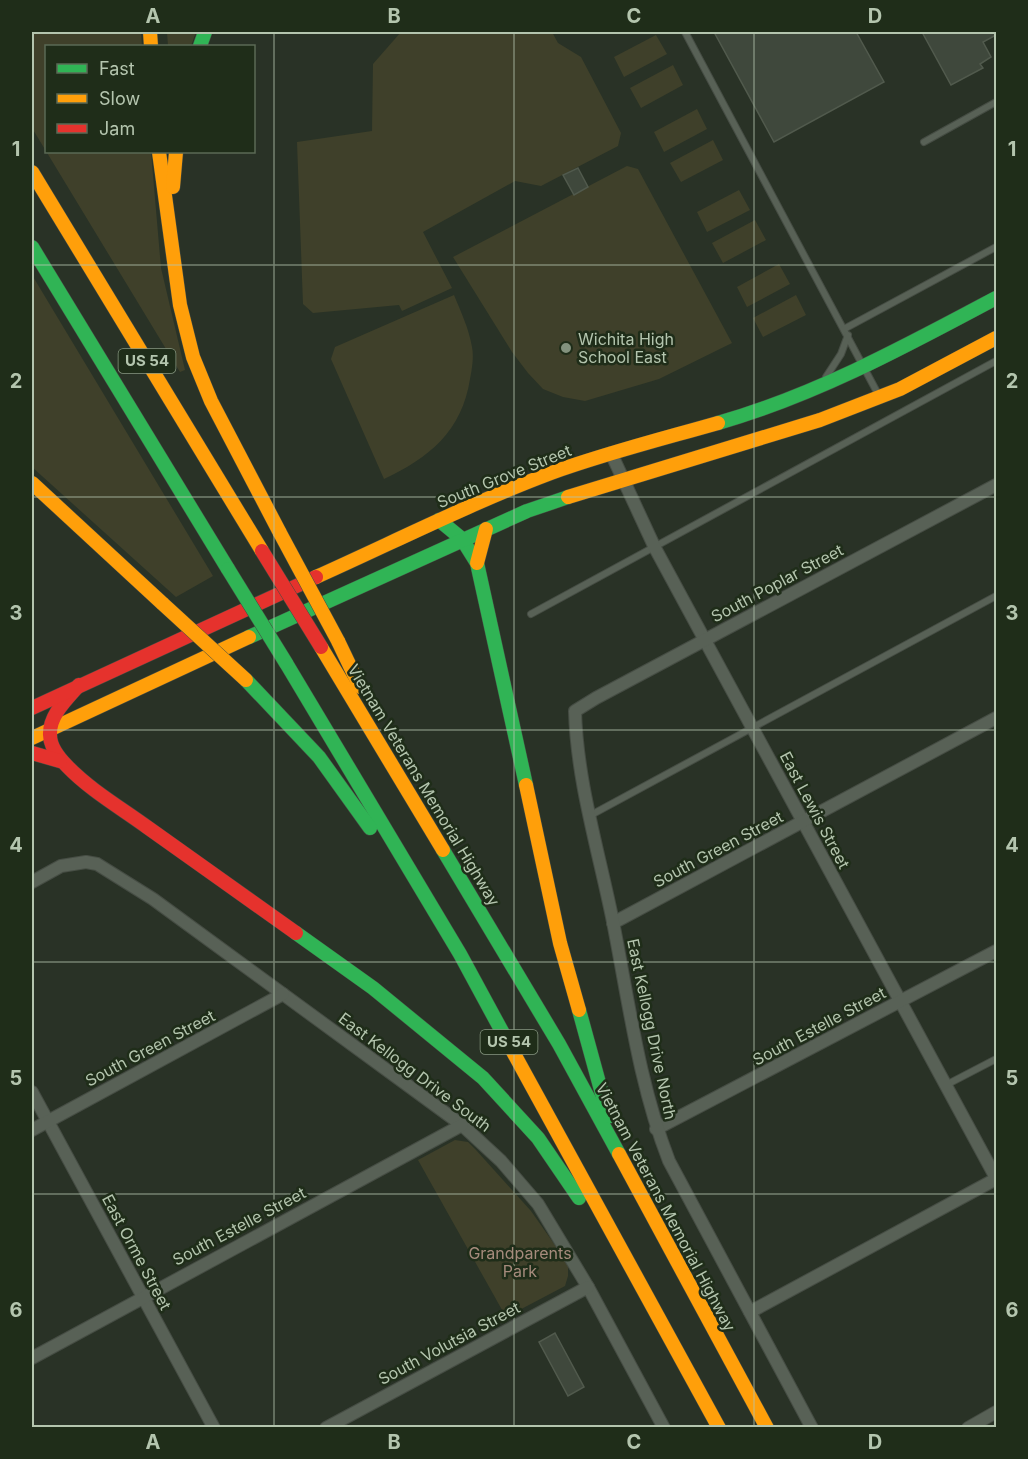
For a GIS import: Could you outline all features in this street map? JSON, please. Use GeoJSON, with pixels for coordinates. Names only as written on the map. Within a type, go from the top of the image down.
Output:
{"type":"FeatureCollection","features":[{"type":"Feature","properties":{"kind":"main road"},"geometry":{"type":"LineString","coordinates":[[159,153],[180,305],[193,357],[211,400],[338,641],[405,784]]}},
{"type":"Feature","properties":{"kind":"main road"},"geometry":{"type":"LineString","coordinates":[[170,233],[176,153]]}},
{"type":"Feature","properties":{"kind":"main road","name":"Vietnam Veterans Memorial Highway"},"geometry":{"type":"LineString","coordinates":[[32,172],[405,784],[559,1044],[767,1428]]}},
{"type":"Feature","properties":{"kind":"main road","name":"US 54"},"geometry":{"type":"LineString","coordinates":[[32,247],[286,663],[460,954],[719,1428]]}},
{"type":"Feature","properties":{"kind":"main road","name":"South Grove Street"},"geometry":{"type":"LineString","coordinates":[[32,708],[439,520],[542,476],[611,453],[762,409],[864,366],[996,298]]}},
{"type":"Feature","properties":{"kind":"main road"},"geometry":{"type":"LineString","coordinates":[[32,738],[108,701],[527,511],[622,479],[786,432],[900,389],[996,338]]}},
{"type":"Feature","properties":{"kind":"main road"},"geometry":{"type":"LineString","coordinates":[[32,483],[246,680],[319,757],[460,954]]}},
{"type":"Feature","properties":{"kind":"main road"},"geometry":{"type":"LineString","coordinates":[[32,500],[104,550]]}},
{"type":"Feature","properties":{"kind":"main road"},"geometry":{"type":"LineString","coordinates":[[439,520],[462,539],[477,563],[560,944],[604,1101],[648,1209]]}},
{"type":"Feature","properties":{"kind":"main road"},"geometry":{"type":"LineString","coordinates":[[477,563],[486,529]]}},
{"type":"Feature","properties":{"kind":"main road"},"geometry":{"type":"LineString","coordinates":[[79,685],[60,707],[49,730],[51,745],[60,761],[103,795],[373,988],[483,1078],[538,1138],[637,1276]]}},
{"type":"Feature","properties":{"kind":"main road"},"geometry":{"type":"LineString","coordinates":[[32,753],[60,761]]}},
{"type":"Feature","properties":{"kind":"street","name":"East Lewis Street"},"geometry":{"type":"LineString","coordinates":[[611,453],[655,548],[704,641],[996,1179]]}},
{"type":"Feature","properties":{"kind":"street","name":"South Poplar Street"},"geometry":{"type":"LineString","coordinates":[[575,711],[996,485]]}},
{"type":"Feature","properties":{"kind":"street","name":"East Kellogg Drive North"},"geometry":{"type":"LineString","coordinates":[[575,711],[577,748],[613,923],[628,1012],[656,1129],[669,1161],[812,1428]]}},
{"type":"Feature","properties":{"kind":"street","name":"South Green Street"},"geometry":{"type":"LineString","coordinates":[[613,923],[996,718]]}},
{"type":"Feature","properties":{"kind":"street","name":"East Kellogg Drive South"},"geometry":{"type":"LineString","coordinates":[[32,882],[61,866],[86,862],[97,864],[129,883],[462,1125],[501,1161],[538,1204],[588,1287],[664,1428]]}},
{"type":"Feature","properties":{"kind":"street","name":"South Estelle Street"},"geometry":{"type":"LineString","coordinates":[[656,1129],[996,951]]}},
{"type":"Feature","properties":{"kind":"street","name":"South Green Street"},"geometry":{"type":"LineString","coordinates":[[32,1131],[284,994]]}},
{"type":"Feature","properties":{"kind":"street","name":"East Orme Street"},"geometry":{"type":"LineString","coordinates":[[32,1092],[214,1428]]}},
{"type":"Feature","properties":{"kind":"street","name":"South Estelle Street"},"geometry":{"type":"LineString","coordinates":[[32,1358],[462,1125]]}},
{"type":"Feature","properties":{"kind":"street"},"geometry":{"type":"LineString","coordinates":[[750,1312],[996,1179]]}},
{"type":"Feature","properties":{"kind":"street","name":"South Volutsia Street"},"geometry":{"type":"LineString","coordinates":[[326,1428],[588,1287]]}},
{"type":"Feature","properties":{"kind":"street"},"geometry":{"type":"LineString","coordinates":[[968,1428],[996,1412]]}},
{"type":"Feature","properties":{"kind":"lane"},"geometry":{"type":"LineString","coordinates":[[686,32],[880,397]]}},
{"type":"Feature","properties":{"kind":"lane"},"geometry":{"type":"LineString","coordinates":[[924,142],[996,102]]}},
{"type":"Feature","properties":{"kind":"lane"},"geometry":{"type":"LineString","coordinates":[[817,387],[832,370],[841,354],[846,332],[996,247]]}},
{"type":"Feature","properties":{"kind":"lane"},"geometry":{"type":"LineString","coordinates":[[531,614],[996,361]]}},
{"type":"Feature","properties":{"kind":"lane"},"geometry":{"type":"LineString","coordinates":[[591,815],[996,596]]}},
{"type":"Feature","properties":{"kind":"lane"},"geometry":{"type":"LineString","coordinates":[[946,1086],[996,1059]]}},
{"type":"Feature","properties":{"kind":"green space"},"geometry":{"type":"Polygon","coordinates":[[[32,32],[141,32],[142,45],[45,45],[45,149],[32,128],[32,32]]]}},
{"type":"Feature","properties":{"kind":"green space"},"geometry":{"type":"Polygon","coordinates":[[[167,32],[196,32],[191,45],[168,45],[167,32]]]}},
{"type":"Feature","properties":{"kind":"green space"},"geometry":{"type":"Polygon","coordinates":[[[401,32],[552,32],[558,43],[581,57],[621,133],[618,146],[541,186],[515,181],[423,232],[452,288],[402,311],[399,305],[313,313],[303,304],[297,142],[372,131],[373,64],[401,32]]]}},
{"type":"Feature","properties":{"kind":"green space"},"geometry":{"type":"Polygon","coordinates":[[[656,35],[667,54],[624,77],[614,57],[656,35]]]}},
{"type":"Feature","properties":{"kind":"green space"},"geometry":{"type":"Polygon","coordinates":[[[673,65],[683,85],[641,108],[630,88],[673,65]]]}},
{"type":"Feature","properties":{"kind":"green space"},"geometry":{"type":"Polygon","coordinates":[[[697,109],[707,129],[664,152],[654,132],[697,109]]]}},
{"type":"Feature","properties":{"kind":"green space"},"geometry":{"type":"Polygon","coordinates":[[[713,140],[723,160],[681,182],[670,163],[713,140]]]}},
{"type":"Feature","properties":{"kind":"green space"},"geometry":{"type":"Polygon","coordinates":[[[48,153],[151,153],[161,268],[185,370],[180,372],[48,153]]]}},
{"type":"Feature","properties":{"kind":"green space"},"geometry":{"type":"Polygon","coordinates":[[[627,166],[638,169],[732,343],[659,379],[585,401],[563,397],[543,389],[528,373],[512,352],[453,257],[627,166]]]}},
{"type":"Feature","properties":{"kind":"green space"},"geometry":{"type":"Polygon","coordinates":[[[739,190],[750,210],[707,232],[697,212],[739,190]]]}},
{"type":"Feature","properties":{"kind":"green space"},"geometry":{"type":"Polygon","coordinates":[[[755,220],[766,240],[723,263],[712,243],[755,220]]]}},
{"type":"Feature","properties":{"kind":"green space"},"geometry":{"type":"Polygon","coordinates":[[[779,264],[790,284],[747,307],[737,287],[779,264]]]}},
{"type":"Feature","properties":{"kind":"green space"},"geometry":{"type":"Polygon","coordinates":[[[32,275],[213,576],[176,597],[32,467],[32,275]]]}},
{"type":"Feature","properties":{"kind":"green space"},"geometry":{"type":"Polygon","coordinates":[[[454,295],[467,327],[473,351],[466,397],[460,414],[441,441],[429,452],[384,479],[331,359],[335,347],[454,295]]]}},
{"type":"Feature","properties":{"kind":"green space"},"geometry":{"type":"Polygon","coordinates":[[[796,295],[806,315],[763,337],[753,318],[796,295]]]}},
{"type":"Feature","properties":{"kind":"green space","name":"Grandparents Park"},"geometry":{"type":"Polygon","coordinates":[[[455,1140],[468,1142],[476,1150],[531,1211],[568,1264],[565,1286],[506,1317],[418,1160],[455,1140]]]}},
{"type":"Feature","properties":{"kind":"building"},"geometry":{"type":"Polygon","coordinates":[[[714,32],[856,32],[884,82],[774,142],[714,32]]]}},
{"type":"Feature","properties":{"kind":"building"},"geometry":{"type":"Polygon","coordinates":[[[922,32],[996,32],[996,35],[983,42],[991,57],[980,64],[983,68],[951,85],[922,32]]]}},
{"type":"Feature","properties":{"kind":"building"},"geometry":{"type":"Polygon","coordinates":[[[578,168],[588,187],[574,195],[563,175],[578,168]]]}},
{"type":"Feature","properties":{"kind":"building"},"geometry":{"type":"Polygon","coordinates":[[[555,1333],[584,1387],[568,1396],[539,1342],[555,1333]]]}},
{"type":"Feature","properties":{"kind":"traffic: fast"},"geometry":{"type":"LineString","coordinates":[[200,45],[205,32]]}},
{"type":"Feature","properties":{"kind":"traffic: fast"},"geometry":{"type":"LineString","coordinates":[[32,247],[228,569]]}},
{"type":"Feature","properties":{"kind":"traffic: fast"},"geometry":{"type":"LineString","coordinates":[[718,423],[754,412],[825,384],[996,298]]}},
{"type":"Feature","properties":{"kind":"traffic: fast"},"geometry":{"type":"LineString","coordinates":[[249,637],[527,511],[568,497]]}},
{"type":"Feature","properties":{"kind":"traffic: fast"},"geometry":{"type":"LineString","coordinates":[[439,520],[462,539],[477,563],[526,785]]}},
{"type":"Feature","properties":{"kind":"traffic: fast"},"geometry":{"type":"LineString","coordinates":[[228,569],[286,663]]}},
{"type":"Feature","properties":{"kind":"traffic: fast"},"geometry":{"type":"LineString","coordinates":[[286,663],[460,954],[512,1050]]}},
{"type":"Feature","properties":{"kind":"traffic: fast"},"geometry":{"type":"LineString","coordinates":[[246,680],[319,757],[370,828]]}},
{"type":"Feature","properties":{"kind":"traffic: fast"},"geometry":{"type":"LineString","coordinates":[[443,850],[559,1044],[619,1154]]}},
{"type":"Feature","properties":{"kind":"traffic: fast"},"geometry":{"type":"LineString","coordinates":[[296,933],[373,988],[483,1078],[538,1138],[579,1198]]}},
{"type":"Feature","properties":{"kind":"traffic: fast"},"geometry":{"type":"LineString","coordinates":[[579,1010],[610,1116]]}},
{"type":"Feature","properties":{"kind":"traffic: slow"},"geometry":{"type":"LineString","coordinates":[[150,32],[151,45]]}},
{"type":"Feature","properties":{"kind":"traffic: slow"},"geometry":{"type":"LineString","coordinates":[[159,153],[180,305],[193,357],[211,401],[280,533]]}},
{"type":"Feature","properties":{"kind":"traffic: slow"},"geometry":{"type":"LineString","coordinates":[[173,187],[176,153]]}},
{"type":"Feature","properties":{"kind":"traffic: slow"},"geometry":{"type":"LineString","coordinates":[[32,172],[262,551]]}},
{"type":"Feature","properties":{"kind":"traffic: slow"},"geometry":{"type":"LineString","coordinates":[[568,497],[820,420],[900,389],[996,338]]}},
{"type":"Feature","properties":{"kind":"traffic: slow"},"geometry":{"type":"LineString","coordinates":[[316,577],[462,510],[551,473],[718,423]]}},
{"type":"Feature","properties":{"kind":"traffic: slow"},"geometry":{"type":"LineString","coordinates":[[32,483],[163,604]]}},
{"type":"Feature","properties":{"kind":"traffic: slow"},"geometry":{"type":"LineString","coordinates":[[477,563],[486,529]]}},
{"type":"Feature","properties":{"kind":"traffic: slow"},"geometry":{"type":"LineString","coordinates":[[280,533],[338,641]]}},
{"type":"Feature","properties":{"kind":"traffic: slow"},"geometry":{"type":"LineString","coordinates":[[163,604],[246,680]]}},
{"type":"Feature","properties":{"kind":"traffic: slow"},"geometry":{"type":"LineString","coordinates":[[32,738],[249,637]]}},
{"type":"Feature","properties":{"kind":"traffic: slow"},"geometry":{"type":"LineString","coordinates":[[338,641],[360,687]]}},
{"type":"Feature","properties":{"kind":"traffic: slow"},"geometry":{"type":"LineString","coordinates":[[321,647],[443,850]]}},
{"type":"Feature","properties":{"kind":"traffic: slow"},"geometry":{"type":"LineString","coordinates":[[526,785],[560,943],[579,1010]]}},
{"type":"Feature","properties":{"kind":"traffic: slow"},"geometry":{"type":"LineString","coordinates":[[512,1050],[719,1428]]}},
{"type":"Feature","properties":{"kind":"traffic: slow"},"geometry":{"type":"LineString","coordinates":[[619,1154],[767,1428]]}},
{"type":"Feature","properties":{"kind":"traffic: jam"},"geometry":{"type":"LineString","coordinates":[[262,551],[321,647]]}},
{"type":"Feature","properties":{"kind":"traffic: jam"},"geometry":{"type":"LineString","coordinates":[[32,708],[316,577]]}},
{"type":"Feature","properties":{"kind":"traffic: jam"},"geometry":{"type":"LineString","coordinates":[[79,685],[60,708],[50,728],[52,744],[61,759],[96,791],[296,933]]}},
{"type":"Feature","properties":{"kind":"traffic: jam"},"geometry":{"type":"LineString","coordinates":[[32,753],[60,761]]}},
{"type":"Feature","properties":{"kind":"place","name":"Wichita High School East"},"geometry":{"type":"Point","coordinates":[566,348]}}]}
